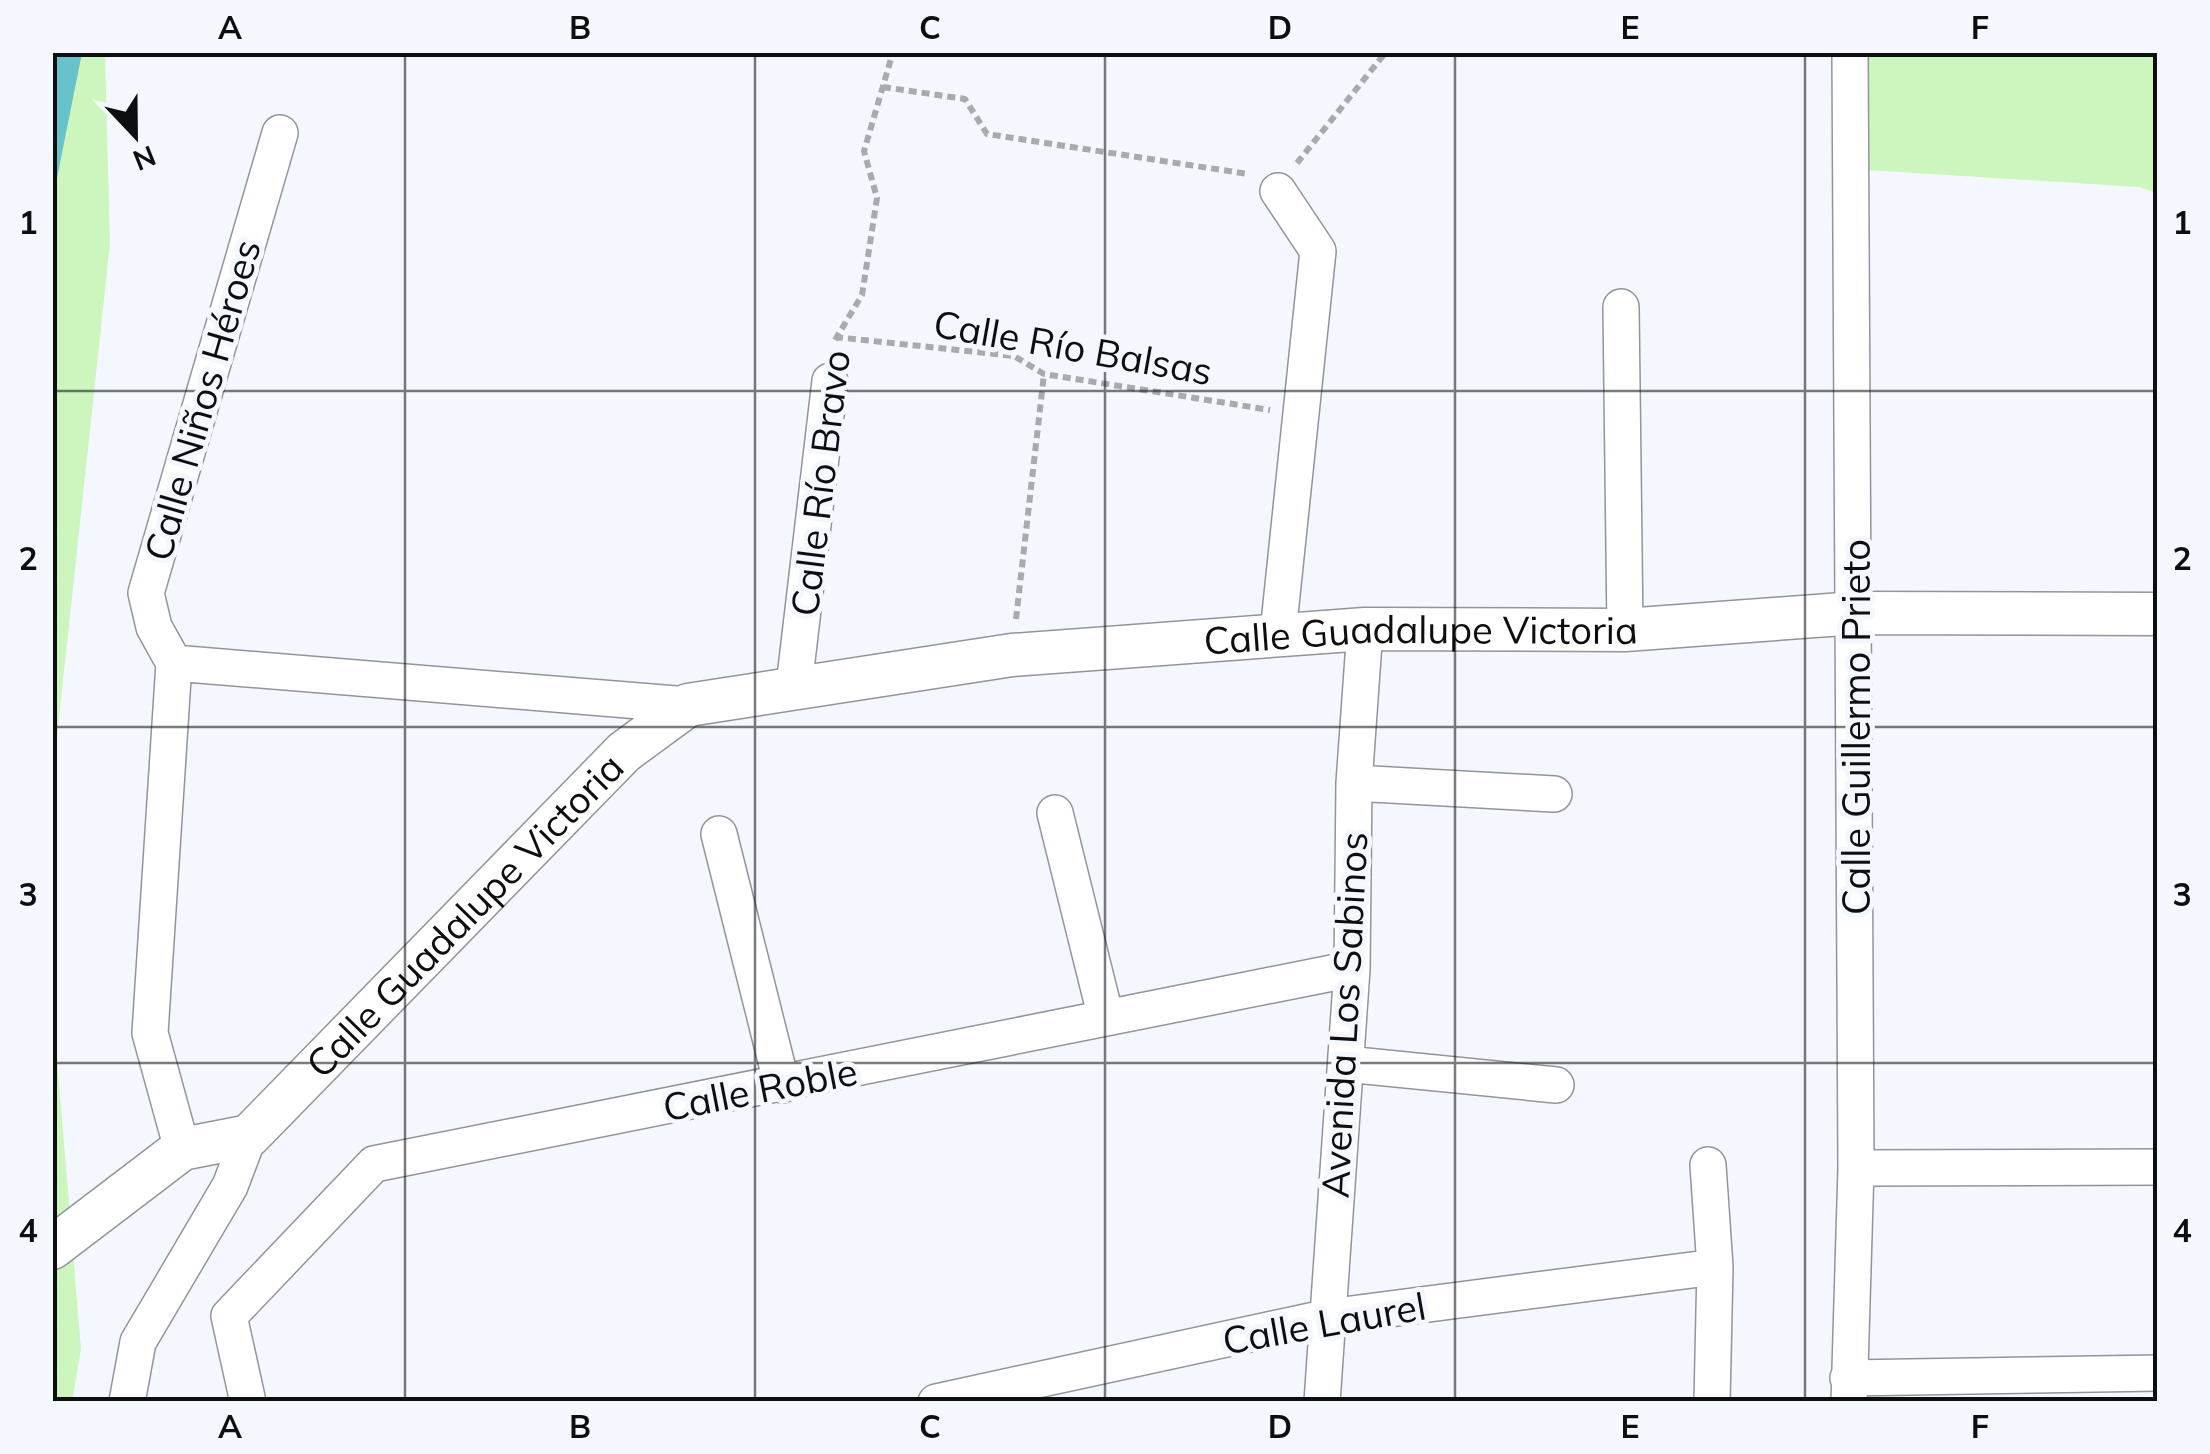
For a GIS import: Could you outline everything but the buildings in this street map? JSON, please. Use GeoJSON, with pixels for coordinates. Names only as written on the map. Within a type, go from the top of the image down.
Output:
{"type":"FeatureCollection","features":[{"type":"Feature","properties":{"kind":"street","name":"Calle Guillermo Prieto"},"geometry":{"type":"LineString","coordinates":[[1849,1390],[1856,1168],[1850,52]]}},
{"type":"Feature","properties":{"kind":"street","name":"Calle Niños Héroes"},"geometry":{"type":"LineString","coordinates":[[174,663],[154,627],[146,593],[280,133]]}},
{"type":"Feature","properties":{"kind":"street"},"geometry":{"type":"LineString","coordinates":[[1278,190],[1318,252],[1278,633]]}},
{"type":"Feature","properties":{"kind":"street"},"geometry":{"type":"LineString","coordinates":[[1621,307],[1625,630]]}},
{"type":"Feature","properties":{"kind":"street","name":"Calle Río Bravo"},"geometry":{"type":"LineString","coordinates":[[794,686],[830,381]]}},
{"type":"Feature","properties":{"kind":"street","name":"Calle Guadalupe Victoria"},"geometry":{"type":"LineString","coordinates":[[174,663],[688,705],[1012,655],[1278,633],[1365,629],[1625,630],[1856,612],[2158,614]]}},
{"type":"Feature","properties":{"kind":"street","name":"Avenida Los Sabinos"},"geometry":{"type":"LineString","coordinates":[[1322,1402],[1352,969],[1354,782],[1365,629]]}},
{"type":"Feature","properties":{"kind":"street"},"geometry":{"type":"LineString","coordinates":[[174,663],[150,1032],[182,1149]]}},
{"type":"Feature","properties":{"kind":"street","name":"Calle Guadalupe Victoria"},"geometry":{"type":"LineString","coordinates":[[249,1136],[624,752],[688,705]]}},
{"type":"Feature","properties":{"kind":"street"},"geometry":{"type":"LineString","coordinates":[[1354,782],[1554,794]]}},
{"type":"Feature","properties":{"kind":"street"},"geometry":{"type":"LineString","coordinates":[[1056,813],[1106,1018]]}},
{"type":"Feature","properties":{"kind":"street"},"geometry":{"type":"LineString","coordinates":[[719,834],[782,1085]]}},
{"type":"Feature","properties":{"kind":"street","name":"Calle Roble"},"geometry":{"type":"LineString","coordinates":[[248,1402],[229,1316],[374,1164],[1352,969]]}},
{"type":"Feature","properties":{"kind":"street"},"geometry":{"type":"LineString","coordinates":[[1346,1064],[1556,1085]]}},
{"type":"Feature","properties":{"kind":"street"},"geometry":{"type":"LineString","coordinates":[[57,1244],[182,1149],[249,1136]]}},
{"type":"Feature","properties":{"kind":"street"},"geometry":{"type":"LineString","coordinates":[[127,1402],[138,1342],[230,1186],[249,1136]]}},
{"type":"Feature","properties":{"kind":"street"},"geometry":{"type":"LineString","coordinates":[[1708,1165],[1715,1267],[1712,1402]]}},
{"type":"Feature","properties":{"kind":"street"},"geometry":{"type":"LineString","coordinates":[[1856,1168],[2158,1167]]}},
{"type":"Feature","properties":{"kind":"street","name":"Calle Laurel"},"geometry":{"type":"LineString","coordinates":[[936,1402],[1328,1317],[1715,1267]]}},
{"type":"Feature","properties":{"kind":"street"},"geometry":{"type":"LineString","coordinates":[[1849,1390],[2158,1373]]}},
{"type":"Feature","properties":{"kind":"path","name":"Calle Río Bravo"},"geometry":{"type":"LineString","coordinates":[[830,381],[835,338],[862,295],[878,198],[864,151],[893,52]]}},
{"type":"Feature","properties":{"kind":"path"},"geometry":{"type":"LineString","coordinates":[[883,87],[965,100],[987,134],[1242,170],[1278,190],[1386,52]]}},
{"type":"Feature","properties":{"kind":"path","name":"Calle Río Balsas"},"geometry":{"type":"LineString","coordinates":[[835,338],[1014,356],[1044,374],[1301,415]]}},
{"type":"Feature","properties":{"kind":"path"},"geometry":{"type":"LineString","coordinates":[[1012,655],[1044,374]]}},
{"type":"Feature","properties":{"kind":"green space"},"geometry":{"type":"Polygon","coordinates":[[[53,53],[105,53],[110,244],[53,774],[53,53]]]}},
{"type":"Feature","properties":{"kind":"green space"},"geometry":{"type":"Polygon","coordinates":[[[1849,53],[2157,53],[2157,193],[2139,187],[1851,169],[1849,53]]]}},
{"type":"Feature","properties":{"kind":"green space"},"geometry":{"type":"Polygon","coordinates":[[[52,997],[81,1349],[72,1402],[52,1401],[52,997]]]}},
{"type":"Feature","properties":{"kind":"water"},"geometry":{"type":"Polygon","coordinates":[[[52,53],[82,53],[53,198],[52,53]]]}}]}
